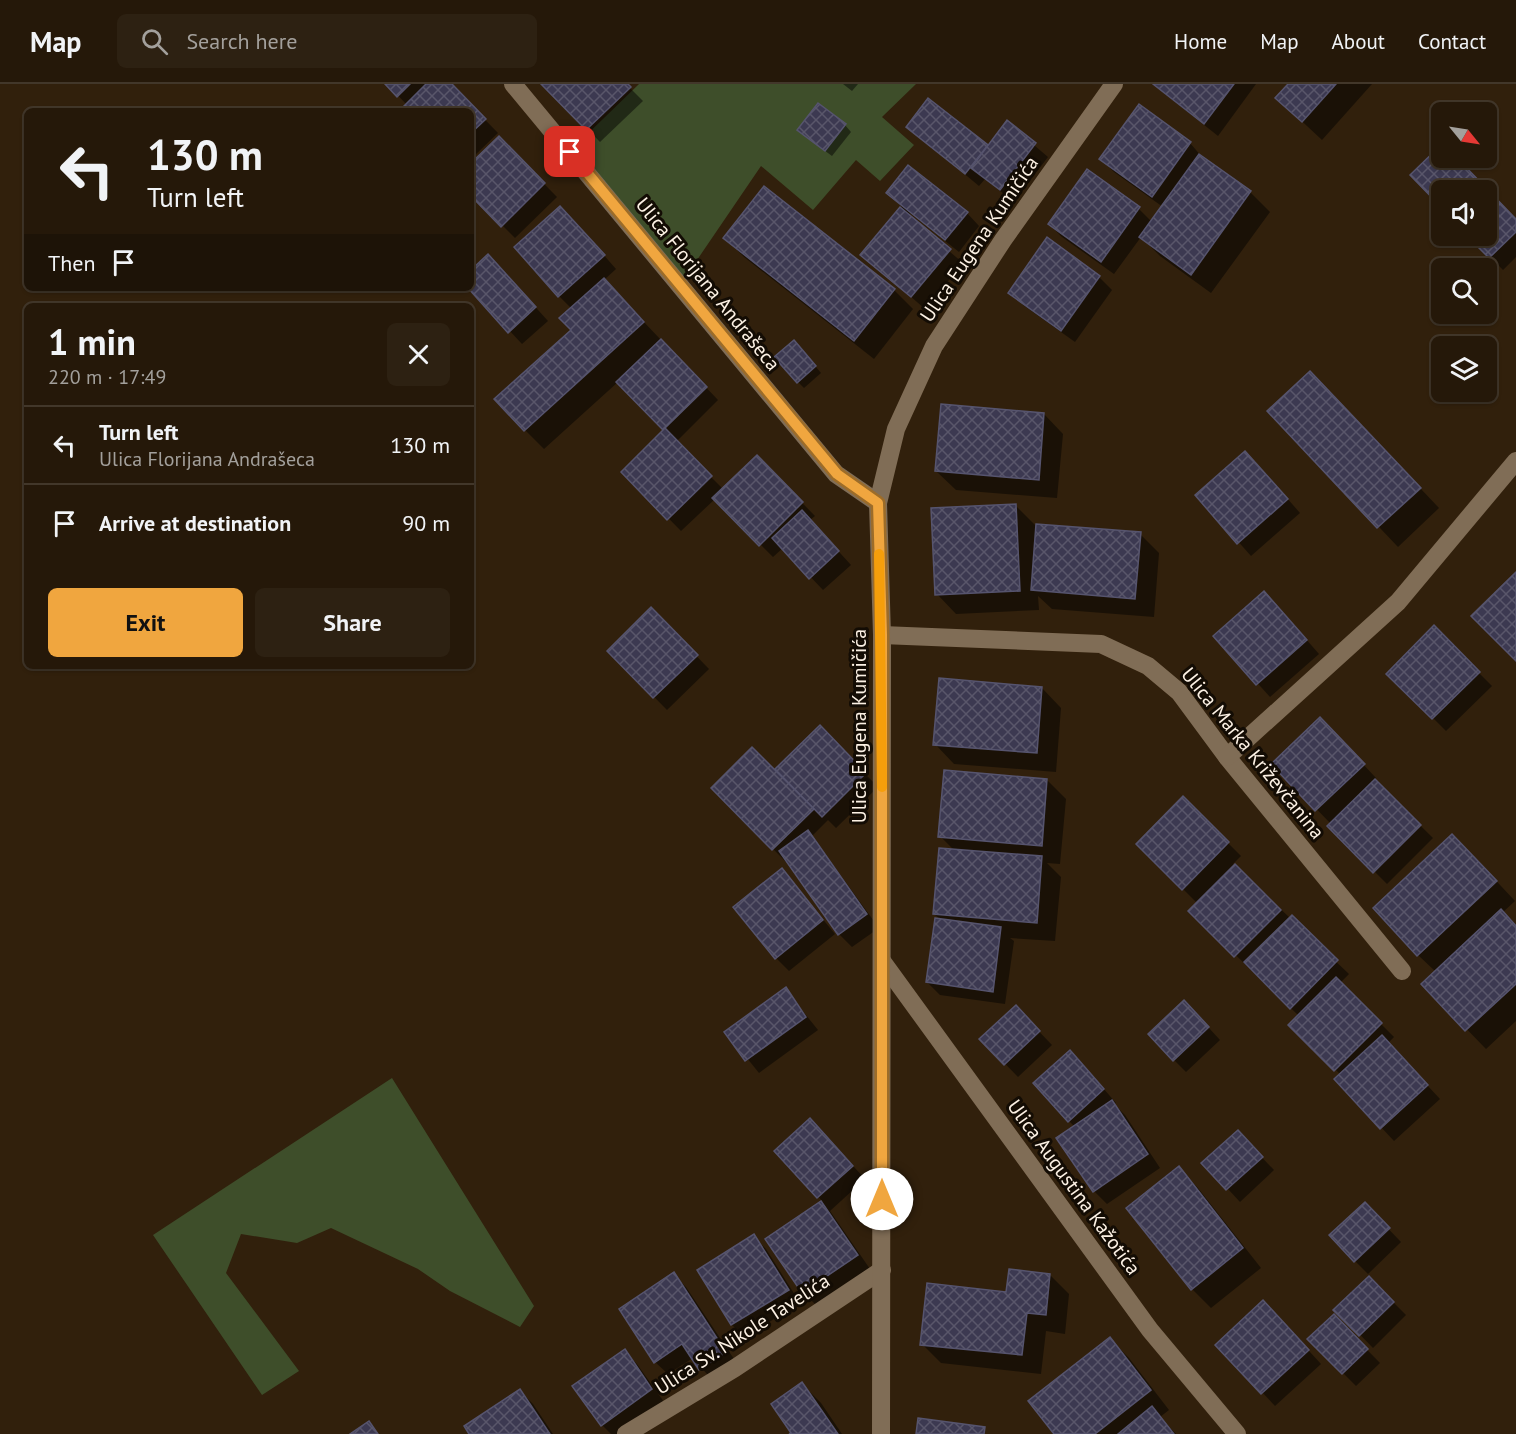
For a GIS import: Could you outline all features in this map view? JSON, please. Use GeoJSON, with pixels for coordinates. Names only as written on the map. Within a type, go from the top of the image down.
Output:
{"type":"FeatureCollection","features":[{"type":"Feature","properties":{"kind":"street","name":"Ulica Florijana Andrašeca"},"geometry":{"type":"LineString","coordinates":[[513,84],[829,465],[837,474],[878,503]]}},
{"type":"Feature","properties":{"kind":"street","name":"Ulica Eugena Kumičića"},"geometry":{"type":"LineString","coordinates":[[881,1434],[882,635],[878,503],[896,429],[934,346],[1004,240],[1114,84]]}},
{"type":"Feature","properties":{"kind":"street"},"geometry":{"type":"LineString","coordinates":[[1227,757],[1398,602],[1516,461]]}},
{"type":"Feature","properties":{"kind":"street","name":"Ulica Marka Križevčanina"},"geometry":{"type":"LineString","coordinates":[[882,635],[1101,644],[1148,666],[1179,692],[1227,757],[1402,971]]}},
{"type":"Feature","properties":{"kind":"street","name":"Ulica Augustina Kažotića"},"geometry":{"type":"LineString","coordinates":[[882,962],[1149,1330],[1237,1434]]}},
{"type":"Feature","properties":{"kind":"street","name":"Ulica Sv. Nikole Tavelića"},"geometry":{"type":"LineString","coordinates":[[626,1434],[735,1368],[882,1270]]}},
{"type":"Feature","properties":{"kind":"green space"},"geometry":{"type":"Polygon","coordinates":[[[639,84],[916,84],[882,117],[914,145],[880,181],[856,160],[813,210],[761,166],[680,285],[570,151],[639,84]]]}},
{"type":"Feature","properties":{"kind":"green space"},"geometry":{"type":"Polygon","coordinates":[[[392,1078],[534,1306],[520,1327],[450,1291],[418,1269],[331,1228],[297,1243],[241,1234],[226,1273],[299,1371],[262,1395],[153,1235],[392,1078]]]}},
{"type":"Feature","properties":{"kind":"building"},"geometry":{"type":"Polygon","coordinates":[[[385,84],[410,84],[397,97],[385,84]]]}},
{"type":"Feature","properties":{"kind":"building"},"geometry":{"type":"Polygon","coordinates":[[[426,84],[452,84],[486,119],[474,130],[474,108],[402,108],[426,84]]]}},
{"type":"Feature","properties":{"kind":"building"},"geometry":{"type":"Polygon","coordinates":[[[541,84],[628,84],[631,87],[586,130],[541,84]]]}},
{"type":"Feature","properties":{"kind":"building"},"geometry":{"type":"Polygon","coordinates":[[[1153,84],[1234,84],[1204,124],[1153,84]]]}},
{"type":"Feature","properties":{"kind":"building"},"geometry":{"type":"Polygon","coordinates":[[[1288,84],[1336,84],[1302,122],[1275,98],[1288,84]]]}},
{"type":"Feature","properties":{"kind":"building"},"geometry":{"type":"Polygon","coordinates":[[[928,98],[988,145],[965,174],[906,127],[928,98]]]}},
{"type":"Feature","properties":{"kind":"building"},"geometry":{"type":"Polygon","coordinates":[[[818,103],[846,124],[825,151],[797,130],[818,103]]]}},
{"type":"Feature","properties":{"kind":"building"},"geometry":{"type":"Polygon","coordinates":[[[1139,104],[1191,142],[1152,197],[1099,159],[1139,104]]]}},
{"type":"Feature","properties":{"kind":"building"},"geometry":{"type":"Polygon","coordinates":[[[1007,120],[1036,143],[1000,190],[971,168],[1007,120]]]}},
{"type":"Feature","properties":{"kind":"building"},"geometry":{"type":"Polygon","coordinates":[[[499,136],[545,183],[501,227],[474,199],[474,160],[499,136]]]}},
{"type":"Feature","properties":{"kind":"building"},"geometry":{"type":"Polygon","coordinates":[[[1199,154],[1251,191],[1191,275],[1139,237],[1199,154]]]}},
{"type":"Feature","properties":{"kind":"building"},"geometry":{"type":"Polygon","coordinates":[[[1431,155],[1431,168],[1467,168],[1478,180],[1431,180],[1431,197],[1410,175],[1431,155]]]}},
{"type":"Feature","properties":{"kind":"building"},"geometry":{"type":"Polygon","coordinates":[[[908,165],[968,212],[945,240],[886,193],[908,165]]]}},
{"type":"Feature","properties":{"kind":"building"},"geometry":{"type":"Polygon","coordinates":[[[1087,169],[1140,207],[1101,262],[1048,224],[1087,169]]]}},
{"type":"Feature","properties":{"kind":"building"},"geometry":{"type":"Polygon","coordinates":[[[764,186],[895,289],[854,341],[723,238],[764,186]]]}},
{"type":"Feature","properties":{"kind":"building"},"geometry":{"type":"Polygon","coordinates":[[[1497,199],[1516,219],[1516,232],[1489,258],[1477,246],[1497,246],[1497,199]]]}},
{"type":"Feature","properties":{"kind":"building"},"geometry":{"type":"Polygon","coordinates":[[[560,206],[605,255],[558,297],[514,247],[560,206]]]}},
{"type":"Feature","properties":{"kind":"building"},"geometry":{"type":"Polygon","coordinates":[[[900,207],[951,249],[911,297],[860,255],[900,207]]]}},
{"type":"Feature","properties":{"kind":"building"},"geometry":{"type":"Polygon","coordinates":[[[1047,237],[1100,276],[1061,331],[1008,293],[1047,237]]]}},
{"type":"Feature","properties":{"kind":"building"},"geometry":{"type":"Polygon","coordinates":[[[488,254],[536,307],[508,333],[471,291],[474,291],[474,267],[488,254]]]}},
{"type":"Feature","properties":{"kind":"building"},"geometry":{"type":"Polygon","coordinates":[[[604,278],[644,322],[524,431],[494,399],[571,330],[559,318],[604,278]]]}},
{"type":"Feature","properties":{"kind":"building"},"geometry":{"type":"Polygon","coordinates":[[[661,339],[707,387],[663,430],[616,382],[661,339]]]}},
{"type":"Feature","properties":{"kind":"building"},"geometry":{"type":"Polygon","coordinates":[[[794,340],[816,366],[797,383],[774,357],[794,340]]]}},
{"type":"Feature","properties":{"kind":"building"},"geometry":{"type":"Polygon","coordinates":[[[1310,371],[1421,488],[1377,528],[1267,411],[1310,371]]]}},
{"type":"Feature","properties":{"kind":"building"},"geometry":{"type":"Polygon","coordinates":[[[941,404],[1044,413],[1039,480],[935,471],[941,404]]]}},
{"type":"Feature","properties":{"kind":"building"},"geometry":{"type":"Polygon","coordinates":[[[665,428],[712,476],[667,520],[621,472],[665,428]]]}},
{"type":"Feature","properties":{"kind":"building"},"geometry":{"type":"Polygon","coordinates":[[[1245,451],[1288,499],[1237,544],[1195,495],[1245,451]]]}},
{"type":"Feature","properties":{"kind":"building"},"geometry":{"type":"Polygon","coordinates":[[[757,455],[803,502],[759,546],[712,498],[757,455]]]}},
{"type":"Feature","properties":{"kind":"building"},"geometry":{"type":"Polygon","coordinates":[[[1016,504],[1020,591],[935,595],[931,508],[1016,504]]]}},
{"type":"Feature","properties":{"kind":"building"},"geometry":{"type":"Polygon","coordinates":[[[802,510],[839,551],[809,579],[772,538],[802,510]]]}},
{"type":"Feature","properties":{"kind":"building"},"geometry":{"type":"Polygon","coordinates":[[[1036,524],[1141,532],[1135,599],[1031,590],[1036,524]]]}},
{"type":"Feature","properties":{"kind":"building"},"geometry":{"type":"Polygon","coordinates":[[[1516,572],[1516,661],[1471,616],[1516,572]]]}},
{"type":"Feature","properties":{"kind":"building"},"geometry":{"type":"Polygon","coordinates":[[[1264,591],[1307,640],[1256,685],[1213,636],[1264,591]]]}},
{"type":"Feature","properties":{"kind":"building"},"geometry":{"type":"Polygon","coordinates":[[[651,607],[698,655],[653,698],[607,651],[651,607]]]}},
{"type":"Feature","properties":{"kind":"building"},"geometry":{"type":"Polygon","coordinates":[[[1434,625],[1480,672],[1432,719],[1386,674],[1434,625]]]}},
{"type":"Feature","properties":{"kind":"building"},"geometry":{"type":"Polygon","coordinates":[[[939,678],[1042,687],[1037,753],[933,745],[939,678]]]}},
{"type":"Feature","properties":{"kind":"building"},"geometry":{"type":"Polygon","coordinates":[[[1320,717],[1365,764],[1315,811],[1271,764],[1320,717]]]}},
{"type":"Feature","properties":{"kind":"building"},"geometry":{"type":"Polygon","coordinates":[[[820,725],[866,773],[822,817],[775,769],[820,725]]]}},
{"type":"Feature","properties":{"kind":"building"},"geometry":{"type":"Polygon","coordinates":[[[752,747],[814,809],[772,850],[711,788],[752,747]]]}},
{"type":"Feature","properties":{"kind":"building"},"geometry":{"type":"Polygon","coordinates":[[[944,770],[1047,779],[1042,846],[938,837],[944,770]]]}},
{"type":"Feature","properties":{"kind":"building"},"geometry":{"type":"Polygon","coordinates":[[[1375,779],[1421,825],[1373,873],[1327,826],[1375,779]]]}},
{"type":"Feature","properties":{"kind":"building"},"geometry":{"type":"Polygon","coordinates":[[[1183,796],[1229,842],[1182,890],[1136,844],[1183,796]]]}},
{"type":"Feature","properties":{"kind":"building"},"geometry":{"type":"Polygon","coordinates":[[[808,830],[867,914],[838,935],[779,851],[808,830]]]}},
{"type":"Feature","properties":{"kind":"building"},"geometry":{"type":"Polygon","coordinates":[[[1452,834],[1497,881],[1417,956],[1373,908],[1452,834]]]}},
{"type":"Feature","properties":{"kind":"building"},"geometry":{"type":"Polygon","coordinates":[[[939,848],[1042,856],[1037,923],[933,914],[939,848]]]}},
{"type":"Feature","properties":{"kind":"building"},"geometry":{"type":"Polygon","coordinates":[[[1235,864],[1281,910],[1234,957],[1188,911],[1235,864]]]}},
{"type":"Feature","properties":{"kind":"building"},"geometry":{"type":"Polygon","coordinates":[[[782,868],[823,920],[775,959],[733,907],[782,868]]]}},
{"type":"Feature","properties":{"kind":"building"},"geometry":{"type":"Polygon","coordinates":[[[1501,909],[1516,926],[1516,984],[1465,1031],[1421,984],[1501,909]]]}},
{"type":"Feature","properties":{"kind":"building"},"geometry":{"type":"Polygon","coordinates":[[[1292,915],[1338,960],[1290,1009],[1244,962],[1292,915]]]}},
{"type":"Feature","properties":{"kind":"building"},"geometry":{"type":"Polygon","coordinates":[[[935,918],[1001,927],[993,992],[926,982],[935,918]]]}},
{"type":"Feature","properties":{"kind":"building"},"geometry":{"type":"Polygon","coordinates":[[[1336,977],[1382,1023],[1334,1071],[1288,1025],[1336,977]]]}},
{"type":"Feature","properties":{"kind":"building"},"geometry":{"type":"Polygon","coordinates":[[[786,987],[806,1017],[745,1061],[724,1032],[786,987]]]}},
{"type":"Feature","properties":{"kind":"building"},"geometry":{"type":"Polygon","coordinates":[[[1184,1000],[1209,1027],[1173,1061],[1148,1034],[1184,1000]]]}},
{"type":"Feature","properties":{"kind":"building"},"geometry":{"type":"Polygon","coordinates":[[[1016,1005],[1040,1031],[1004,1065],[979,1039],[1016,1005]]]}},
{"type":"Feature","properties":{"kind":"building"},"geometry":{"type":"Polygon","coordinates":[[[1382,1035],[1428,1085],[1380,1129],[1334,1079],[1382,1035]]]}},
{"type":"Feature","properties":{"kind":"building"},"geometry":{"type":"Polygon","coordinates":[[[1070,1050],[1104,1089],[1068,1122],[1033,1083],[1070,1050]]]}},
{"type":"Feature","properties":{"kind":"building"},"geometry":{"type":"Polygon","coordinates":[[[1112,1100],[1148,1154],[1093,1192],[1056,1138],[1112,1100]]]}},
{"type":"Feature","properties":{"kind":"building"},"geometry":{"type":"Polygon","coordinates":[[[810,1118],[853,1166],[817,1198],[774,1151],[810,1118]]]}},
{"type":"Feature","properties":{"kind":"building"},"geometry":{"type":"Polygon","coordinates":[[[1238,1130],[1263,1157],[1226,1190],[1201,1163],[1238,1130]]]}},
{"type":"Feature","properties":{"kind":"building"},"geometry":{"type":"Polygon","coordinates":[[[1179,1166],[1243,1248],[1191,1290],[1126,1208],[1179,1166]]]}},
{"type":"Feature","properties":{"kind":"building"},"geometry":{"type":"Polygon","coordinates":[[[821,1201],[858,1255],[802,1293],[765,1239],[821,1201]]]}},
{"type":"Feature","properties":{"kind":"building"},"geometry":{"type":"Polygon","coordinates":[[[1365,1202],[1390,1228],[1354,1262],[1329,1235],[1365,1202]]]}},
{"type":"Feature","properties":{"kind":"building"},"geometry":{"type":"Polygon","coordinates":[[[754,1234],[789,1290],[731,1325],[697,1270],[754,1234]]]}},
{"type":"Feature","properties":{"kind":"building"},"geometry":{"type":"Polygon","coordinates":[[[1009,1269],[1050,1274],[1046,1315],[1027,1313],[1022,1355],[920,1345],[927,1283],[1006,1292],[1009,1269]]]}},
{"type":"Feature","properties":{"kind":"building"},"geometry":{"type":"Polygon","coordinates":[[[674,1272],[726,1352],[699,1370],[682,1344],[654,1363],[619,1309],[674,1272]]]}},
{"type":"Feature","properties":{"kind":"building"},"geometry":{"type":"Polygon","coordinates":[[[1369,1276],[1394,1302],[1359,1336],[1333,1310],[1369,1276]]]}},
{"type":"Feature","properties":{"kind":"building"},"geometry":{"type":"Polygon","coordinates":[[[1263,1300],[1309,1350],[1261,1394],[1215,1345],[1263,1300]]]}},
{"type":"Feature","properties":{"kind":"building"},"geometry":{"type":"Polygon","coordinates":[[[1334,1314],[1368,1349],[1342,1374],[1307,1339],[1334,1314]]]}},
{"type":"Feature","properties":{"kind":"building"},"geometry":{"type":"Polygon","coordinates":[[[1110,1337],[1151,1390],[1095,1434],[1054,1434],[1028,1401],[1110,1337]]]}},
{"type":"Feature","properties":{"kind":"building"},"geometry":{"type":"Polygon","coordinates":[[[625,1349],[652,1389],[601,1426],[572,1386],[625,1349]]]}},
{"type":"Feature","properties":{"kind":"building"},"geometry":{"type":"Polygon","coordinates":[[[802,1382],[838,1434],[789,1434],[791,1433],[771,1404],[802,1382]]]}},
{"type":"Feature","properties":{"kind":"building"},"geometry":{"type":"Polygon","coordinates":[[[520,1389],[550,1434],[469,1434],[464,1426],[520,1389]]]}},
{"type":"Feature","properties":{"kind":"building"},"geometry":{"type":"Polygon","coordinates":[[[1152,1406],[1174,1434],[1118,1434],[1152,1406]]]}},
{"type":"Feature","properties":{"kind":"building"},"geometry":{"type":"Polygon","coordinates":[[[918,1418],[985,1427],[984,1434],[916,1434],[918,1418]]]}},
{"type":"Feature","properties":{"kind":"building"},"geometry":{"type":"Polygon","coordinates":[[[369,1421],[378,1434],[350,1434],[369,1421]]]}},
{"type":"Feature","properties":{"kind":"slow traffic"},"geometry":{"type":"LineString","coordinates":[[879,554],[882,635],[882,787]]}},
{"type":"Feature","properties":{"kind":"route"},"geometry":{"type":"LineString","coordinates":[[570,152],[784,413],[837,474],[878,503],[882,635],[882,1199]]}}]}
